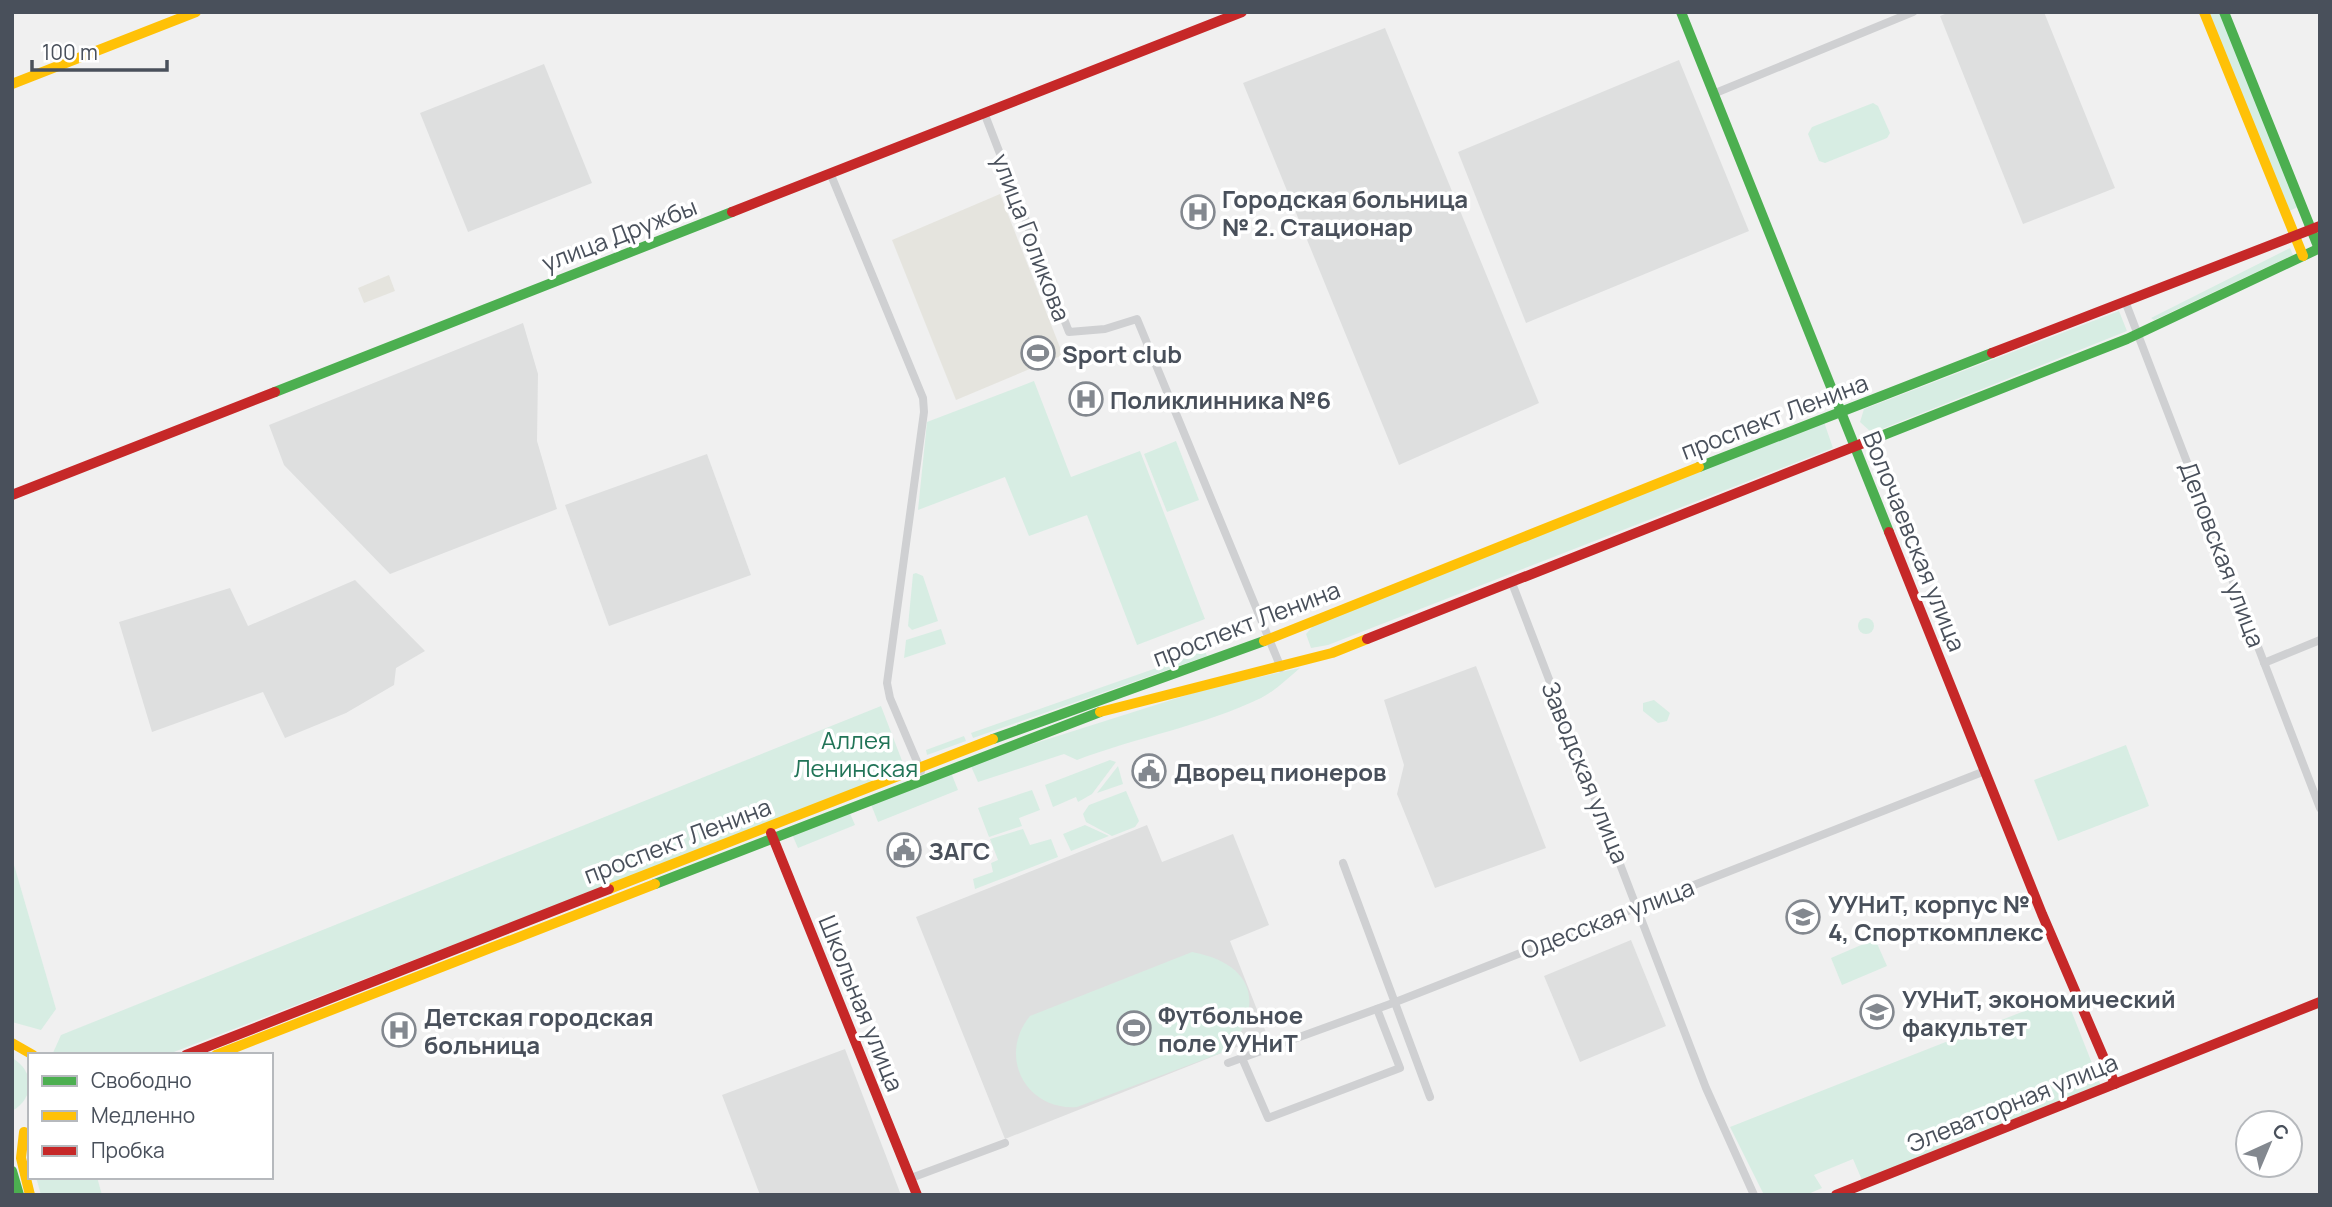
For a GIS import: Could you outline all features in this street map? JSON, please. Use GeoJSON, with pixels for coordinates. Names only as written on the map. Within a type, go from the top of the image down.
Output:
{"type":"FeatureCollection","features":[{"type":"Feature","properties":{"kind":"main road"},"geometry":{"type":"LineString","coordinates":[[12,84],[196,12]]}},
{"type":"Feature","properties":{"kind":"main road","name":"улица Дружбы"},"geometry":{"type":"LineString","coordinates":[[12,495],[985,116],[1242,12]]}},
{"type":"Feature","properties":{"kind":"main road","name":"Волочаевская улица"},"geometry":{"type":"LineString","coordinates":[[1681,12],[1985,771],[2115,1084]]}},
{"type":"Feature","properties":{"kind":"main road"},"geometry":{"type":"LineString","coordinates":[[2204,12],[2303,256]]}},
{"type":"Feature","properties":{"kind":"main road"},"geometry":{"type":"LineString","coordinates":[[2224,12],[2315,229],[2319,249]]}},
{"type":"Feature","properties":{"kind":"main road","name":"проспект Ленина"},"geometry":{"type":"LineString","coordinates":[[221,1053],[771,832],[2315,229]]}},
{"type":"Feature","properties":{"kind":"main road","name":"проспект Ленина"},"geometry":{"type":"LineString","coordinates":[[921,773],[1124,704],[1324,656],[2139,334],[2319,249]]}},
{"type":"Feature","properties":{"kind":"main road","name":"проспект Ленина"},"geometry":{"type":"LineString","coordinates":[[191,1053],[771,832]]}},
{"type":"Feature","properties":{"kind":"main road","name":"Школьная улица"},"geometry":{"type":"LineString","coordinates":[[771,832],[917,1195]]}},
{"type":"Feature","properties":{"kind":"main road","name":"Элеваторная улица"},"geometry":{"type":"LineString","coordinates":[[1836,1195],[2320,1002]]}},
{"type":"Feature","properties":{"kind":"main road"},"geometry":{"type":"LineString","coordinates":[[12,1043],[30,1053]]}},
{"type":"Feature","properties":{"kind":"main road"},"geometry":{"type":"LineString","coordinates":[[12,1138],[27,1130]]}},
{"type":"Feature","properties":{"kind":"main road"},"geometry":{"type":"LineString","coordinates":[[19,1195],[18,1178],[27,1130]]}},
{"type":"Feature","properties":{"kind":"main road"},"geometry":{"type":"LineString","coordinates":[[18,1178],[30,1195]]}},
{"type":"Feature","properties":{"kind":"street"},"geometry":{"type":"LineString","coordinates":[[1713,94],[1913,12]]}},
{"type":"Feature","properties":{"kind":"street","name":"улица Голикова"},"geometry":{"type":"LineString","coordinates":[[985,116],[1069,332],[1105,328],[1137,319],[1281,668]]}},
{"type":"Feature","properties":{"kind":"street"},"geometry":{"type":"LineString","coordinates":[[831,175],[923,398],[924,412],[887,683],[890,698],[921,773]]}},
{"type":"Feature","properties":{"kind":"street","name":"Деповская улица"},"geometry":{"type":"LineString","coordinates":[[2126,301],[2320,808]]}},
{"type":"Feature","properties":{"kind":"street","name":"Заводская улица"},"geometry":{"type":"LineString","coordinates":[[1512,583],[1639,907],[1706,1088],[1754,1195]]}},
{"type":"Feature","properties":{"kind":"street"},"geometry":{"type":"LineString","coordinates":[[2264,663],[2320,640]]}},
{"type":"Feature","properties":{"kind":"street","name":"Одесская улица"},"geometry":{"type":"LineString","coordinates":[[1228,1063],[1393,1003],[1985,771]]}},
{"type":"Feature","properties":{"kind":"street"},"geometry":{"type":"LineString","coordinates":[[1343,863],[1430,1097]]}},
{"type":"Feature","properties":{"kind":"street"},"geometry":{"type":"LineString","coordinates":[[1242,1058],[1268,1118],[1400,1068],[1377,1009]]}},
{"type":"Feature","properties":{"kind":"street"},"geometry":{"type":"LineString","coordinates":[[911,1178],[1005,1143]]}},
{"type":"Feature","properties":{"kind":"shaded area"},"geometry":{"type":"Polygon","coordinates":[[[1950,12],[2044,12],[2115,188],[2023,224],[1940,16],[1950,12]]]}},
{"type":"Feature","properties":{"kind":"shaded area"},"geometry":{"type":"Polygon","coordinates":[[[1385,28],[1539,403],[1399,465],[1243,83],[1385,28]]]}},
{"type":"Feature","properties":{"kind":"shaded area"},"geometry":{"type":"Polygon","coordinates":[[[1679,60],[1749,231],[1526,323],[1458,152],[1679,60]]]}},
{"type":"Feature","properties":{"kind":"shaded area"},"geometry":{"type":"Polygon","coordinates":[[[544,64],[592,183],[468,232],[420,113],[544,64]]]}},
{"type":"Feature","properties":{"kind":"shaded area"},"geometry":{"type":"Polygon","coordinates":[[[1000,194],[1063,355],[956,400],[892,240],[1000,194]]]}},
{"type":"Feature","properties":{"kind":"shaded area"},"geometry":{"type":"Polygon","coordinates":[[[389,275],[395,291],[364,303],[358,288],[389,275]]]}},
{"type":"Feature","properties":{"kind":"shaded area"},"geometry":{"type":"Polygon","coordinates":[[[523,323],[538,374],[537,441],[557,509],[390,574],[284,465],[269,425],[523,323]]]}},
{"type":"Feature","properties":{"kind":"shaded area"},"geometry":{"type":"Polygon","coordinates":[[[707,454],[751,575],[609,626],[565,505],[707,454]]]}},
{"type":"Feature","properties":{"kind":"shaded area"},"geometry":{"type":"Polygon","coordinates":[[[355,580],[425,651],[396,668],[394,685],[346,713],[285,738],[263,692],[152,732],[119,622],[230,588],[248,626],[355,580]]]}},
{"type":"Feature","properties":{"kind":"shaded area"},"geometry":{"type":"Polygon","coordinates":[[[1476,666],[1546,848],[1435,888],[1397,794],[1404,765],[1384,700],[1476,666]]]}},
{"type":"Feature","properties":{"kind":"shaded area"},"geometry":{"type":"Polygon","coordinates":[[[1147,825],[1162,862],[1233,834],[1269,925],[1230,941],[1267,1035],[1005,1139],[916,917],[1147,825]]]}},
{"type":"Feature","properties":{"kind":"shaded area"},"geometry":{"type":"Polygon","coordinates":[[[1631,940],[1666,1026],[1580,1062],[1544,976],[1631,940]]]}},
{"type":"Feature","properties":{"kind":"shaded area"},"geometry":{"type":"Polygon","coordinates":[[[845,1049],[901,1195],[760,1195],[722,1095],[845,1049]]]}},
{"type":"Feature","properties":{"kind":"green space"},"geometry":{"type":"Polygon","coordinates":[[[2205,12],[2223,12],[2300,206],[2283,214],[2205,12]]]}},
{"type":"Feature","properties":{"kind":"green space"},"geometry":{"type":"Polygon","coordinates":[[[1873,103],[1878,106],[1890,133],[1887,138],[1825,163],[1819,161],[1808,134],[1812,127],[1873,103]]]}},
{"type":"Feature","properties":{"kind":"green space"},"geometry":{"type":"Polygon","coordinates":[[[2290,248],[2293,255],[2154,320],[2151,318],[2290,248]]]}},
{"type":"Feature","properties":{"kind":"green space"},"geometry":{"type":"Polygon","coordinates":[[[2119,311],[2127,331],[1872,433],[1860,422],[1864,409],[2119,311]]]}},
{"type":"Feature","properties":{"kind":"green space"},"geometry":{"type":"Polygon","coordinates":[[[1034,381],[1071,477],[1140,451],[1205,619],[1137,645],[1087,515],[1029,536],[1005,477],[918,510],[927,422],[1034,381]]]}},
{"type":"Feature","properties":{"kind":"green space"},"geometry":{"type":"Polygon","coordinates":[[[1824,422],[1833,448],[1328,645],[1311,648],[1306,634],[1315,624],[1824,422]]]}},
{"type":"Feature","properties":{"kind":"green space"},"geometry":{"type":"Polygon","coordinates":[[[1176,441],[1199,500],[1167,512],[1144,454],[1176,441]]]}},
{"type":"Feature","properties":{"kind":"green space"},"geometry":{"type":"Polygon","coordinates":[[[913,574],[923,576],[938,621],[912,630],[908,626],[913,574]]]}},
{"type":"Feature","properties":{"kind":"green space"},"geometry":{"type":"Polygon","coordinates":[[[1863,618],[1869,618],[1874,626],[1872,632],[1863,634],[1858,629],[1858,623],[1863,618]]]}},
{"type":"Feature","properties":{"kind":"green space"},"geometry":{"type":"Polygon","coordinates":[[[941,629],[946,644],[904,658],[906,640],[941,629]]]}},
{"type":"Feature","properties":{"kind":"green space"},"geometry":{"type":"Polygon","coordinates":[[[1205,651],[1207,656],[973,738],[971,733],[1205,651]]]}},
{"type":"Feature","properties":{"kind":"green space"},"geometry":{"type":"Polygon","coordinates":[[[1300,668],[1266,695],[1239,708],[1077,760],[1064,754],[978,782],[970,764],[1209,688],[1300,668]]]}},
{"type":"Feature","properties":{"kind":"green space"},"geometry":{"type":"Polygon","coordinates":[[[1654,700],[1670,713],[1667,721],[1658,723],[1643,711],[1643,703],[1654,700]]]}},
{"type":"Feature","properties":{"kind":"green space","name":"Аллея Ленинская"},"geometry":{"type":"Polygon","coordinates":[[[881,706],[906,771],[171,1053],[53,1053],[61,1035],[881,706]]]}},
{"type":"Feature","properties":{"kind":"green space"},"geometry":{"type":"Polygon","coordinates":[[[964,736],[966,741],[927,755],[926,750],[964,736]]]}},
{"type":"Feature","properties":{"kind":"green space"},"geometry":{"type":"Polygon","coordinates":[[[2126,745],[2149,806],[2058,841],[2034,780],[2126,745]]]}},
{"type":"Feature","properties":{"kind":"green space"},"geometry":{"type":"Polygon","coordinates":[[[1110,760],[1116,762],[1092,794],[1078,802],[1076,797],[1053,807],[1045,785],[1110,760]]]}},
{"type":"Feature","properties":{"kind":"green space"},"geometry":{"type":"Polygon","coordinates":[[[1118,766],[1123,784],[1097,793],[1118,766]]]}},
{"type":"Feature","properties":{"kind":"green space"},"geometry":{"type":"Polygon","coordinates":[[[950,770],[958,790],[878,822],[870,802],[950,770]]]}},
{"type":"Feature","properties":{"kind":"green space"},"geometry":{"type":"Polygon","coordinates":[[[1032,790],[1040,810],[1019,818],[1022,826],[989,837],[978,808],[1032,790]]]}},
{"type":"Feature","properties":{"kind":"green space"},"geometry":{"type":"Polygon","coordinates":[[[1126,791],[1139,821],[1135,827],[1112,836],[1086,822],[1083,814],[1089,805],[1126,791]]]}},
{"type":"Feature","properties":{"kind":"green space"},"geometry":{"type":"Polygon","coordinates":[[[848,809],[855,825],[798,848],[791,832],[848,809]]]}},
{"type":"Feature","properties":{"kind":"green space"},"geometry":{"type":"Polygon","coordinates":[[[1085,825],[1109,836],[1071,851],[1063,834],[1085,825]]]}},
{"type":"Feature","properties":{"kind":"green space"},"geometry":{"type":"Polygon","coordinates":[[[1023,829],[1030,845],[1051,839],[1058,857],[975,889],[973,879],[993,872],[991,863],[998,860],[990,839],[1023,829]]]}},
{"type":"Feature","properties":{"kind":"green space"},"geometry":{"type":"Polygon","coordinates":[[[12,858],[56,1009],[41,1030],[12,1022],[12,858]]]}},
{"type":"Feature","properties":{"kind":"green space"},"geometry":{"type":"Polygon","coordinates":[[[1875,939],[1887,966],[1842,985],[1831,958],[1875,939]]]}},
{"type":"Feature","properties":{"kind":"green space","name":"Футбольное поле УУНиТ"},"geometry":{"type":"Polygon","coordinates":[[[1192,952],[1228,965],[1240,975],[1247,988],[1247,1016],[1229,1050],[1077,1107],[1059,1106],[1031,1091],[1022,1078],[1016,1048],[1020,1032],[1030,1016],[1192,952]]]}},
{"type":"Feature","properties":{"kind":"green space"},"geometry":{"type":"Polygon","coordinates":[[[2065,995],[2101,1086],[1862,1180],[1853,1159],[1814,1175],[1822,1188],[1806,1195],[1764,1195],[1730,1127],[2065,995]]]}},
{"type":"Feature","properties":{"kind":"green space"},"geometry":{"type":"Polygon","coordinates":[[[12,1058],[25,1070],[28,1092],[20,1106],[12,1111],[12,1058]]]}},
{"type":"Feature","properties":{"kind":"green space"},"geometry":{"type":"Polygon","coordinates":[[[37,1179],[98,1179],[102,1195],[41,1195],[37,1179]]]}},
{"type":"Feature","properties":{"kind":"traffic: fast"},"geometry":{"type":"LineString","coordinates":[[1681,12],[1889,532]]}},
{"type":"Feature","properties":{"kind":"traffic: fast"},"geometry":{"type":"LineString","coordinates":[[2224,12],[2319,249]]}},
{"type":"Feature","properties":{"kind":"traffic: fast"},"geometry":{"type":"LineString","coordinates":[[275,392],[732,212]]}},
{"type":"Feature","properties":{"kind":"traffic: fast"},"geometry":{"type":"LineString","coordinates":[[1871,440],[2127,339],[2320,248]]}},
{"type":"Feature","properties":{"kind":"traffic: fast"},"geometry":{"type":"LineString","coordinates":[[1699,467],[1992,353]]}},
{"type":"Feature","properties":{"kind":"traffic: fast"},"geometry":{"type":"LineString","coordinates":[[993,739],[1264,641]]}},
{"type":"Feature","properties":{"kind":"traffic: fast"},"geometry":{"type":"LineString","coordinates":[[655,884],[1100,712]]}},
{"type":"Feature","properties":{"kind":"traffic: fast"},"geometry":{"type":"LineString","coordinates":[[12,1171],[19,1195]]}},
{"type":"Feature","properties":{"kind":"traffic: slow"},"geometry":{"type":"LineString","coordinates":[[12,84],[196,12]]}},
{"type":"Feature","properties":{"kind":"traffic: slow"},"geometry":{"type":"LineString","coordinates":[[2204,12],[2303,256]]}},
{"type":"Feature","properties":{"kind":"traffic: slow"},"geometry":{"type":"LineString","coordinates":[[1264,641],[1699,467]]}},
{"type":"Feature","properties":{"kind":"traffic: slow"},"geometry":{"type":"LineString","coordinates":[[1100,712],[1332,653],[1367,639]]}},
{"type":"Feature","properties":{"kind":"traffic: slow"},"geometry":{"type":"LineString","coordinates":[[609,889],[993,739]]}},
{"type":"Feature","properties":{"kind":"traffic: slow"},"geometry":{"type":"LineString","coordinates":[[221,1053],[655,884]]}},
{"type":"Feature","properties":{"kind":"traffic: slow"},"geometry":{"type":"LineString","coordinates":[[12,1043],[30,1053]]}},
{"type":"Feature","properties":{"kind":"traffic: slow"},"geometry":{"type":"LineString","coordinates":[[24,1132],[21,1158],[30,1195]]}},
{"type":"Feature","properties":{"kind":"traffic: jam"},"geometry":{"type":"LineString","coordinates":[[732,212],[1242,12]]}},
{"type":"Feature","properties":{"kind":"traffic: jam"},"geometry":{"type":"LineString","coordinates":[[1992,353],[2320,226]]}},
{"type":"Feature","properties":{"kind":"traffic: jam"},"geometry":{"type":"LineString","coordinates":[[12,495],[275,392]]}},
{"type":"Feature","properties":{"kind":"traffic: jam"},"geometry":{"type":"LineString","coordinates":[[1367,639],[1871,440]]}},
{"type":"Feature","properties":{"kind":"traffic: jam"},"geometry":{"type":"LineString","coordinates":[[1889,532],[2042,914],[2115,1084]]}},
{"type":"Feature","properties":{"kind":"traffic: jam"},"geometry":{"type":"LineString","coordinates":[[771,833],[917,1195]]}},
{"type":"Feature","properties":{"kind":"traffic: jam"},"geometry":{"type":"LineString","coordinates":[[191,1053],[609,889]]}},
{"type":"Feature","properties":{"kind":"traffic: jam"},"geometry":{"type":"LineString","coordinates":[[1836,1195],[2320,1002]]}},
{"type":"Feature","properties":{"kind":"place","name":"Городская больница № 2. Стационар"},"geometry":{"type":"Point","coordinates":[1198,212]}},
{"type":"Feature","properties":{"kind":"place","name":"Sport club"},"geometry":{"type":"Point","coordinates":[1038,353]}},
{"type":"Feature","properties":{"kind":"place","name":"Поликлинника №6"},"geometry":{"type":"Point","coordinates":[1086,399]}},
{"type":"Feature","properties":{"kind":"place","name":"Дворец пионеров"},"geometry":{"type":"Point","coordinates":[1149,771]}},
{"type":"Feature","properties":{"kind":"place","name":"ЗАГС"},"geometry":{"type":"Point","coordinates":[904,850]}},
{"type":"Feature","properties":{"kind":"place","name":"УУНиТ, корпус № 4, Спорткомплекс"},"geometry":{"type":"Point","coordinates":[1803,917]}},
{"type":"Feature","properties":{"kind":"place","name":"УУНиТ, экономический факультет"},"geometry":{"type":"Point","coordinates":[1877,1012]}},
{"type":"Feature","properties":{"kind":"place","name":"Футбольное поле УУНиТ"},"geometry":{"type":"Point","coordinates":[1134,1028]}},
{"type":"Feature","properties":{"kind":"place","name":"Детская городская больница"},"geometry":{"type":"Point","coordinates":[399,1030]}}]}
